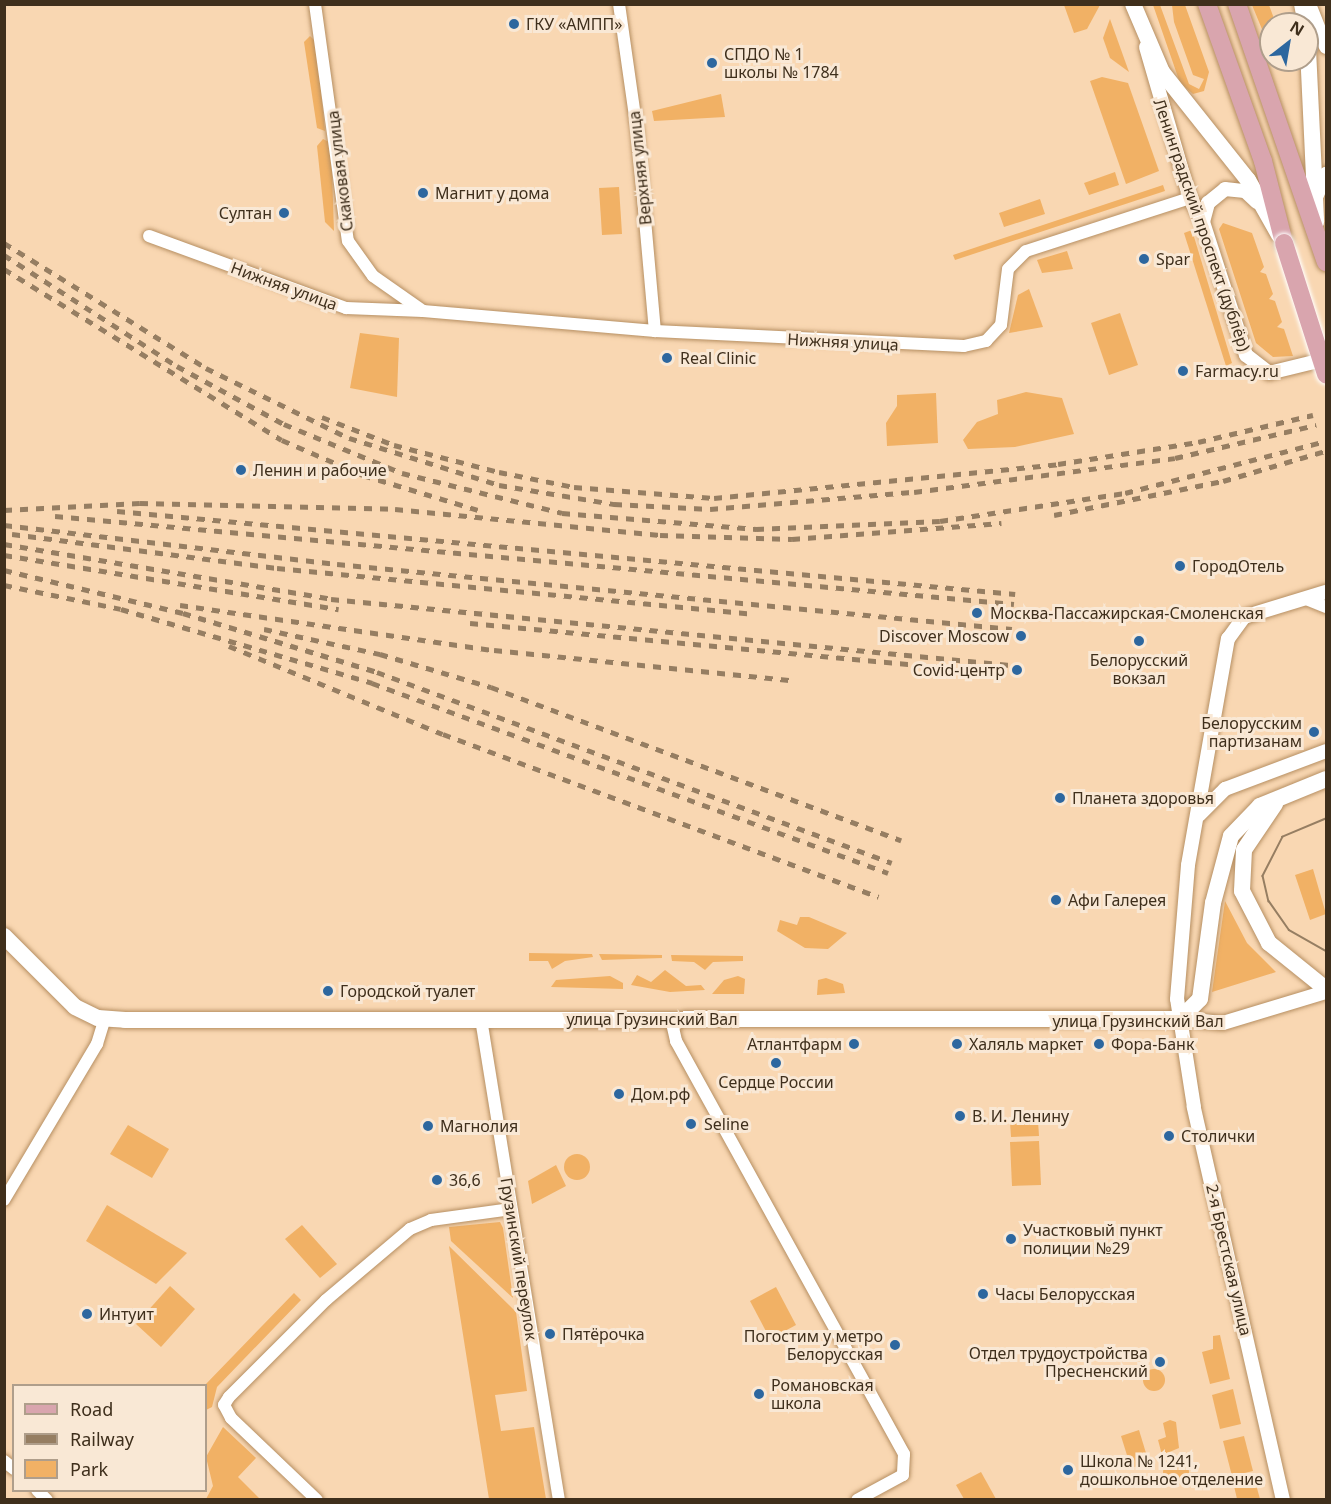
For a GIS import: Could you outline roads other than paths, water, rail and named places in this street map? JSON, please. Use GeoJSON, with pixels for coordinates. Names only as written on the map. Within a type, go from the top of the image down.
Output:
{"type":"FeatureCollection","features":[{"type":"Feature","properties":{"kind":"main road","name":"Ленинградский проспект (дублёр)"},"geometry":{"type":"LineString","coordinates":[[1132,4],[1145,42],[1190,112],[1248,180],[1284,243]]}},
{"type":"Feature","properties":{"kind":"main road"},"geometry":{"type":"LineString","coordinates":[[1207,4],[1263,161],[1284,243],[1326,374]]}},
{"type":"Feature","properties":{"kind":"main road"},"geometry":{"type":"LineString","coordinates":[[1237,4],[1326,262]]}},
{"type":"Feature","properties":{"kind":"main road"},"geometry":{"type":"LineString","coordinates":[[1309,72],[1317,232]]}},
{"type":"Feature","properties":{"kind":"main road"},"geometry":{"type":"LineString","coordinates":[[1180,1020],[1200,999],[1227,844],[1247,816],[1282,797],[1326,779]]}},
{"type":"Feature","properties":{"kind":"main road"},"geometry":{"type":"LineString","coordinates":[[1282,797],[1251,836],[1240,875],[1255,923],[1287,959],[1326,991]]}},
{"type":"Feature","properties":{"kind":"main road","name":"улица Грузинский Вал"},"geometry":{"type":"LineString","coordinates":[[4,936],[75,1006],[105,1018],[1180,1020]]}},
{"type":"Feature","properties":{"kind":"street","name":"Скаковая улица"},"geometry":{"type":"LineString","coordinates":[[315,4],[348,241],[367,270],[420,309]]}},
{"type":"Feature","properties":{"kind":"street","name":"Верхняя улица"},"geometry":{"type":"LineString","coordinates":[[619,4],[637,130],[655,331]]}},
{"type":"Feature","properties":{"kind":"street"},"geometry":{"type":"LineString","coordinates":[[1309,4],[1326,47]]}},
{"type":"Feature","properties":{"kind":"street","name":"Ленинградский проспект (дублёр)"},"geometry":{"type":"LineString","coordinates":[[1145,42],[1190,198],[1203,222],[1250,362],[1262,371],[1282,373],[1326,359]]}},
{"type":"Feature","properties":{"kind":"street"},"geometry":{"type":"LineString","coordinates":[[1315,212],[1326,174]]}},
{"type":"Feature","properties":{"kind":"street"},"geometry":{"type":"LineString","coordinates":[[1190,198],[1225,189],[1245,191],[1268,216]]}},
{"type":"Feature","properties":{"kind":"street"},"geometry":{"type":"LineString","coordinates":[[1203,222],[1208,203],[1225,189]]}},
{"type":"Feature","properties":{"kind":"street","name":"Нижняя улица"},"geometry":{"type":"LineString","coordinates":[[149,237],[346,308],[420,309],[655,331],[977,344],[1001,325],[1008,269],[1016,258],[1059,237],[1190,198]]}},
{"type":"Feature","properties":{"kind":"street","name":"2-я Брестская улица"},"geometry":{"type":"LineString","coordinates":[[1283,1500],[1194,1107],[1177,999],[1194,828],[1232,629],[1244,617],[1326,592]]}},
{"type":"Feature","properties":{"kind":"street"},"geometry":{"type":"LineString","coordinates":[[1306,599],[1326,607]]}},
{"type":"Feature","properties":{"kind":"street"},"geometry":{"type":"LineString","coordinates":[[1194,828],[1204,806],[1225,789],[1326,751]]}},
{"type":"Feature","properties":{"kind":"street","name":"улица Грузинский Вал"},"geometry":{"type":"LineString","coordinates":[[1180,1020],[1223,1023],[1326,991]]}},
{"type":"Feature","properties":{"kind":"street"},"geometry":{"type":"LineString","coordinates":[[4,1200],[97,1044],[105,1018]]}},
{"type":"Feature","properties":{"kind":"street","name":"Грузинский переулок"},"geometry":{"type":"LineString","coordinates":[[481,1019],[559,1500]]}},
{"type":"Feature","properties":{"kind":"street"},"geometry":{"type":"LineString","coordinates":[[671,1019],[676,1041],[906,1459],[903,1475],[894,1482],[857,1500]]}},
{"type":"Feature","properties":{"kind":"street"},"geometry":{"type":"LineString","coordinates":[[316,1500],[231,1418],[224,1405],[228,1397],[326,1300],[410,1229],[432,1220],[511,1209]]}},
{"type":"Feature","properties":{"kind":"tram line"},"geometry":{"type":"LineString","coordinates":[[1326,819],[1283,837],[1263,876],[1269,901],[1289,930],[1326,951]]}},
{"type":"Feature","properties":{"kind":"railway"},"geometry":{"type":"LineString","coordinates":[[4,243],[206,368],[349,438],[499,485],[614,504],[710,509],[914,492],[1175,458],[1316,425]]}},
{"type":"Feature","properties":{"kind":"railway"},"geometry":{"type":"LineString","coordinates":[[4,255],[177,366],[284,424],[402,473],[562,513],[756,529],[940,521],[1125,493],[1322,442]]}},
{"type":"Feature","properties":{"kind":"railway"},"geometry":{"type":"LineString","coordinates":[[4,269],[282,440],[363,475],[478,510]]}},
{"type":"Feature","properties":{"kind":"railway"},"geometry":{"type":"LineString","coordinates":[[322,417],[394,445],[499,472],[574,487],[714,498],[1058,464],[1198,442],[1313,415]]}},
{"type":"Feature","properties":{"kind":"railway"},"geometry":{"type":"LineString","coordinates":[[1054,515],[1223,481],[1325,451]]}},
{"type":"Feature","properties":{"kind":"railway"},"geometry":{"type":"LineString","coordinates":[[4,510],[140,503],[395,509],[660,535],[792,539],[1001,523]]}},
{"type":"Feature","properties":{"kind":"railway"},"geometry":{"type":"LineString","coordinates":[[117,511],[1015,594]]}},
{"type":"Feature","properties":{"kind":"railway"},"geometry":{"type":"LineString","coordinates":[[55,516],[1014,604]]}},
{"type":"Feature","properties":{"kind":"railway"},"geometry":{"type":"LineString","coordinates":[[4,525],[337,564],[1012,629]]}},
{"type":"Feature","properties":{"kind":"railway"},"geometry":{"type":"LineString","coordinates":[[12,534],[277,568],[755,614]]}},
{"type":"Feature","properties":{"kind":"railway"},"geometry":{"type":"LineString","coordinates":[[4,544],[331,599],[1010,665]]}},
{"type":"Feature","properties":{"kind":"railway"},"geometry":{"type":"LineString","coordinates":[[4,555],[339,609]]}},
{"type":"Feature","properties":{"kind":"railway"},"geometry":{"type":"LineString","coordinates":[[4,570],[183,613],[377,672],[892,863]]}},
{"type":"Feature","properties":{"kind":"railway"},"geometry":{"type":"LineString","coordinates":[[4,585],[121,609],[372,683],[888,873]]}},
{"type":"Feature","properties":{"kind":"railway"},"geometry":{"type":"LineString","coordinates":[[180,605],[494,650],[791,680]]}},
{"type":"Feature","properties":{"kind":"railway"},"geometry":{"type":"LineString","coordinates":[[470,623],[972,670]]}},
{"type":"Feature","properties":{"kind":"railway"},"geometry":{"type":"LineString","coordinates":[[264,629],[380,654],[491,687],[901,840]]}},
{"type":"Feature","properties":{"kind":"railway"},"geometry":{"type":"LineString","coordinates":[[229,646],[443,734],[879,897]]}},
{"type":"Feature","properties":{"kind":"place","name":"ГКУ «АМПП»"},"geometry":{"type":"Point","coordinates":[514,24]}},
{"type":"Feature","properties":{"kind":"place","name":"СПДО № 1 школы № 1784"},"geometry":{"type":"Point","coordinates":[712,63]}},
{"type":"Feature","properties":{"kind":"place","name":"Магнит у дома"},"geometry":{"type":"Point","coordinates":[423,193]}},
{"type":"Feature","properties":{"kind":"place","name":"Султан"},"geometry":{"type":"Point","coordinates":[284,213]}},
{"type":"Feature","properties":{"kind":"place","name":"Spar"},"geometry":{"type":"Point","coordinates":[1144,259]}},
{"type":"Feature","properties":{"kind":"place","name":"Real Clinic"},"geometry":{"type":"Point","coordinates":[667,358]}},
{"type":"Feature","properties":{"kind":"place","name":"Farmacy.ru"},"geometry":{"type":"Point","coordinates":[1183,371]}},
{"type":"Feature","properties":{"kind":"place","name":"Ленин и рабочие"},"geometry":{"type":"Point","coordinates":[241,470]}},
{"type":"Feature","properties":{"kind":"place","name":"ГородОтель"},"geometry":{"type":"Point","coordinates":[1180,566]}},
{"type":"Feature","properties":{"kind":"place","name":"Москва-Пассажирская-Смоленская"},"geometry":{"type":"Point","coordinates":[977,613]}},
{"type":"Feature","properties":{"kind":"place","name":"Discover Moscow"},"geometry":{"type":"Point","coordinates":[1021,636]}},
{"type":"Feature","properties":{"kind":"place","name":"Белорусский вокзал"},"geometry":{"type":"Point","coordinates":[1139,641]}},
{"type":"Feature","properties":{"kind":"place","name":"Covid-центр"},"geometry":{"type":"Point","coordinates":[1017,670]}},
{"type":"Feature","properties":{"kind":"place","name":"Белорусским партизанам"},"geometry":{"type":"Point","coordinates":[1314,732]}},
{"type":"Feature","properties":{"kind":"place","name":"Планета здоровья"},"geometry":{"type":"Point","coordinates":[1060,798]}},
{"type":"Feature","properties":{"kind":"place","name":"Афи Галерея"},"geometry":{"type":"Point","coordinates":[1056,900]}},
{"type":"Feature","properties":{"kind":"place","name":"Городской туалет"},"geometry":{"type":"Point","coordinates":[328,991]}},
{"type":"Feature","properties":{"kind":"place","name":"Атлантфарм"},"geometry":{"type":"Point","coordinates":[854,1044]}},
{"type":"Feature","properties":{"kind":"place","name":"Халяль маркет"},"geometry":{"type":"Point","coordinates":[957,1044]}},
{"type":"Feature","properties":{"kind":"place","name":"Фора-Банк"},"geometry":{"type":"Point","coordinates":[1099,1044]}},
{"type":"Feature","properties":{"kind":"place","name":"Сердце России"},"geometry":{"type":"Point","coordinates":[776,1063]}},
{"type":"Feature","properties":{"kind":"place","name":"Дом.рф"},"geometry":{"type":"Point","coordinates":[619,1094]}},
{"type":"Feature","properties":{"kind":"place","name":"В. И. Ленину"},"geometry":{"type":"Point","coordinates":[960,1116]}},
{"type":"Feature","properties":{"kind":"place","name":"Seline"},"geometry":{"type":"Point","coordinates":[691,1124]}},
{"type":"Feature","properties":{"kind":"place","name":"Магнолия"},"geometry":{"type":"Point","coordinates":[428,1126]}},
{"type":"Feature","properties":{"kind":"place","name":"Столички"},"geometry":{"type":"Point","coordinates":[1169,1136]}},
{"type":"Feature","properties":{"kind":"place","name":"36,6"},"geometry":{"type":"Point","coordinates":[437,1180]}},
{"type":"Feature","properties":{"kind":"place","name":"Участковый пункт полиции №29"},"geometry":{"type":"Point","coordinates":[1011,1239]}},
{"type":"Feature","properties":{"kind":"place","name":"Часы Белорусская"},"geometry":{"type":"Point","coordinates":[983,1294]}},
{"type":"Feature","properties":{"kind":"place","name":"Интуит"},"geometry":{"type":"Point","coordinates":[87,1314]}},
{"type":"Feature","properties":{"kind":"place","name":"Пятёрочка"},"geometry":{"type":"Point","coordinates":[550,1334]}},
{"type":"Feature","properties":{"kind":"place","name":"Погостим у метро Белорусская"},"geometry":{"type":"Point","coordinates":[895,1345]}},
{"type":"Feature","properties":{"kind":"place","name":"Отдел трудоустройства Пресненский"},"geometry":{"type":"Point","coordinates":[1160,1362]}},
{"type":"Feature","properties":{"kind":"place","name":"Романовская школа"},"geometry":{"type":"Point","coordinates":[759,1394]}},
{"type":"Feature","properties":{"kind":"place","name":"Школа № 1241, дошкольное отделение"},"geometry":{"type":"Point","coordinates":[1068,1470]}}]}
